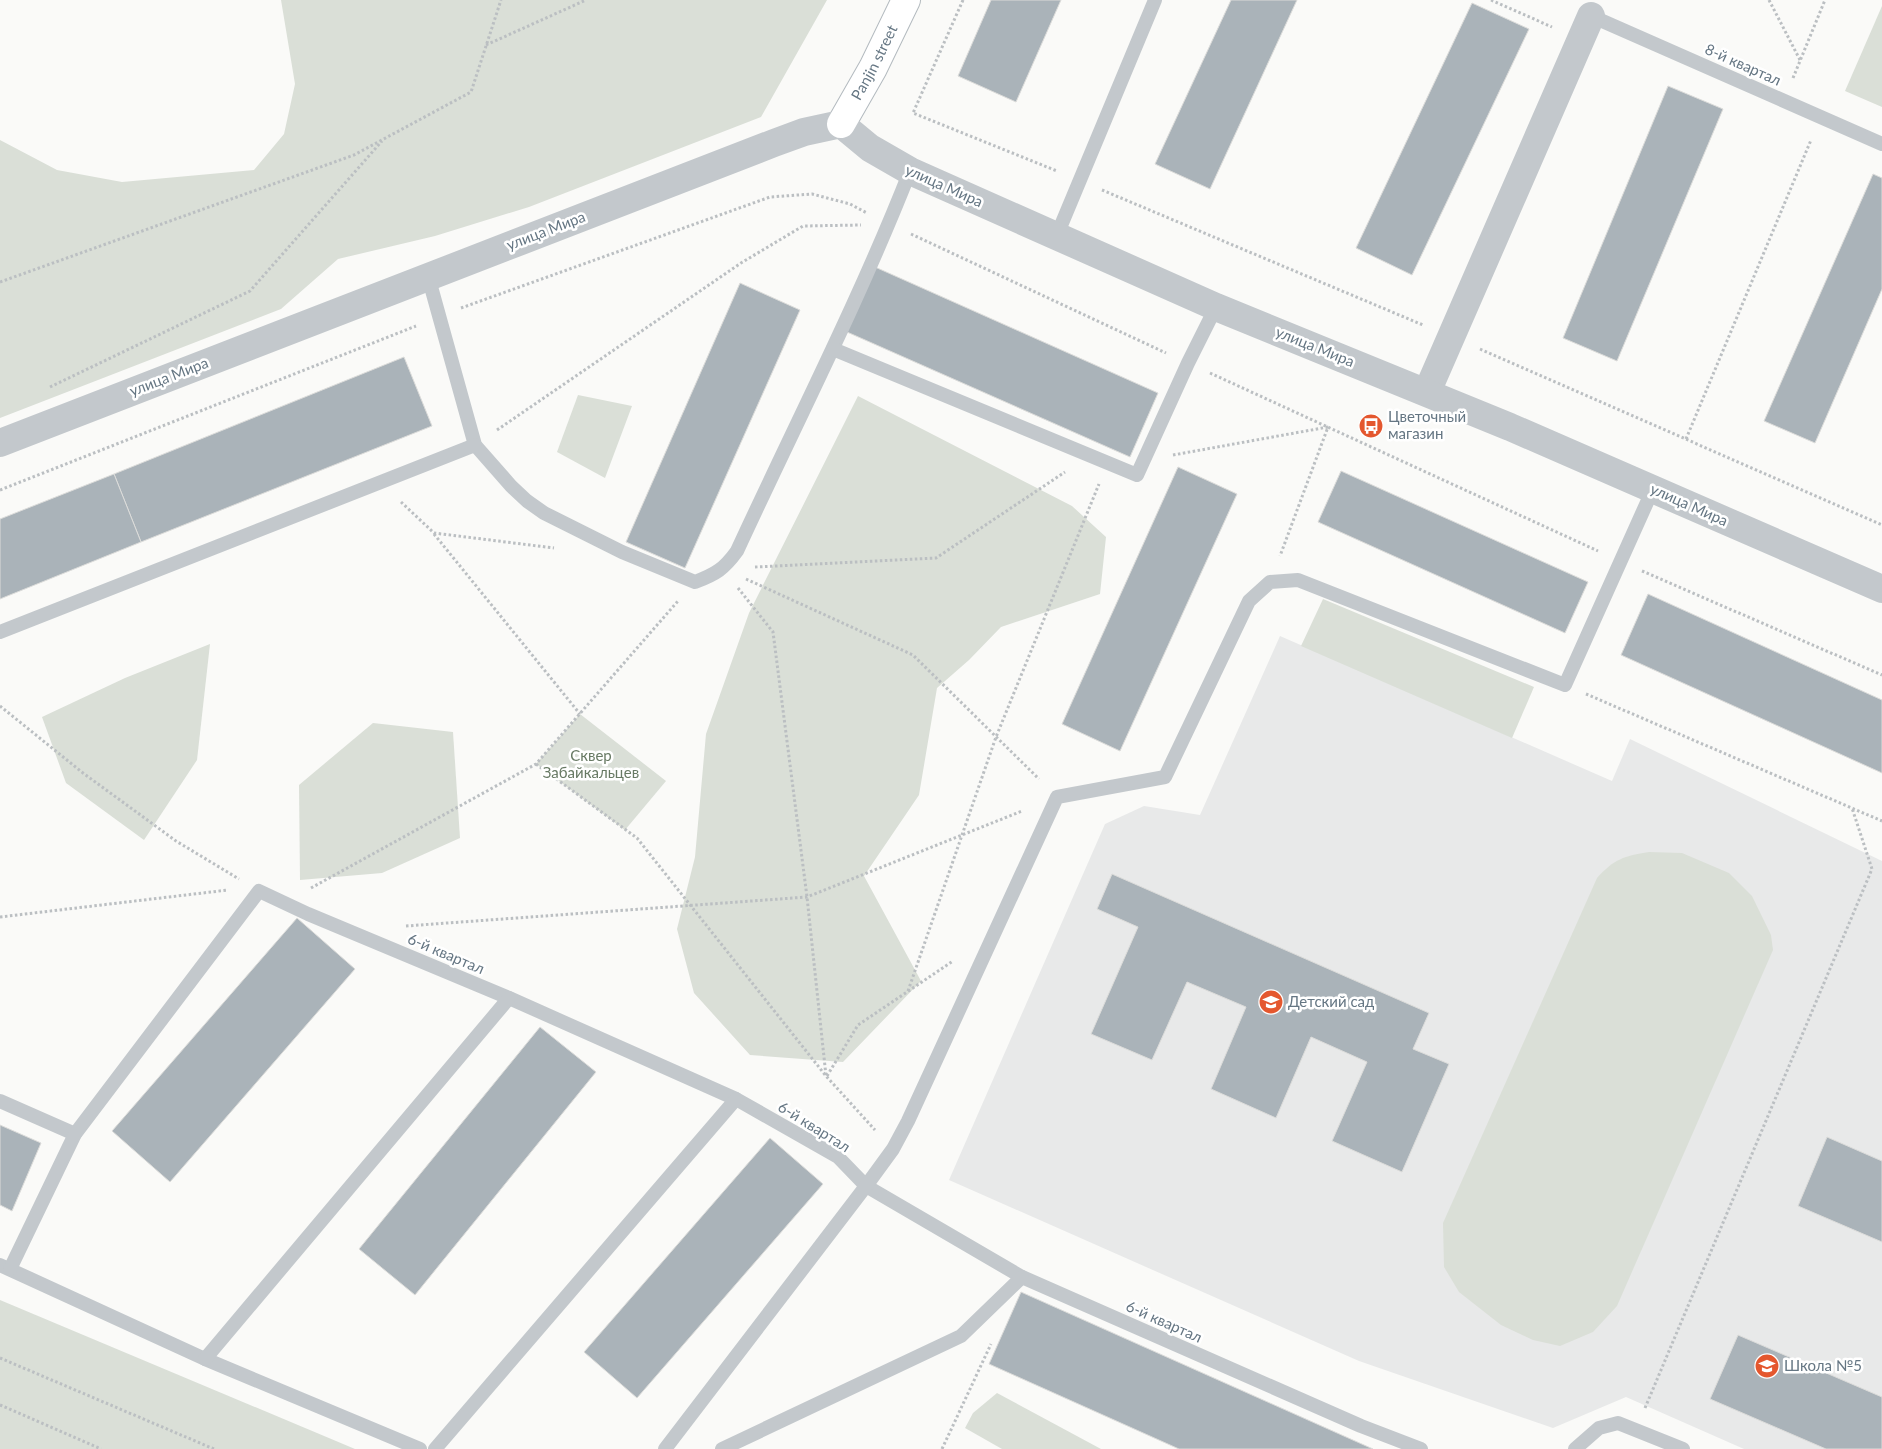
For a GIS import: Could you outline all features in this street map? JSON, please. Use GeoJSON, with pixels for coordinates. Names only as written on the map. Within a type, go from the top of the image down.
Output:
{"type":"FeatureCollection","features":[{"type":"Feature","properties":{"kind":"street","name":"Panjin street"},"geometry":{"type":"LineString","coordinates":[[841,124],[873,68],[906,0]]}},
{"type":"Feature","properties":{"kind":"street"},"geometry":{"type":"LineString","coordinates":[[1427,392],[1586,27]]}},
{"type":"Feature","properties":{"kind":"street","name":"улица Мира"},"geometry":{"type":"LineString","coordinates":[[0,443],[804,132],[841,124],[870,148],[910,172],[1216,307],[1427,392],[1653,489],[1880,583]]}},
{"type":"Feature","properties":{"kind":"lane"},"geometry":{"type":"LineString","coordinates":[[1057,236],[1155,0]]}},
{"type":"Feature","properties":{"kind":"lane","name":"8-й квартал"},"geometry":{"type":"LineString","coordinates":[[1586,27],[1783,100],[1882,144]]}},
{"type":"Feature","properties":{"kind":"lane"},"geometry":{"type":"LineString","coordinates":[[428,276],[475,445],[510,486],[544,513],[622,552],[695,582],[713,575],[737,551],[833,349],[910,172]]}},
{"type":"Feature","properties":{"kind":"lane"},"geometry":{"type":"LineString","coordinates":[[833,349],[1137,475],[1188,363],[1216,307]]}},
{"type":"Feature","properties":{"kind":"lane"},"geometry":{"type":"LineString","coordinates":[[0,632],[475,445]]}},
{"type":"Feature","properties":{"kind":"lane"},"geometry":{"type":"LineString","coordinates":[[665,1449],[893,1149],[908,1122],[1057,797],[1165,776],[1249,600],[1270,582],[1298,580],[1565,685],[1653,489]]}},
{"type":"Feature","properties":{"kind":"lane"},"geometry":{"type":"LineString","coordinates":[[256,889],[75,1134],[5,1267],[205,1359],[420,1449]]}},
{"type":"Feature","properties":{"kind":"lane","name":"6-й квартал"},"geometry":{"type":"LineString","coordinates":[[256,889],[509,998],[736,1099],[838,1157],[866,1186],[1022,1277],[1361,1426],[1421,1449]]}},
{"type":"Feature","properties":{"kind":"lane"},"geometry":{"type":"LineString","coordinates":[[205,1359],[509,998]]}},
{"type":"Feature","properties":{"kind":"lane"},"geometry":{"type":"LineString","coordinates":[[435,1449],[736,1099]]}},
{"type":"Feature","properties":{"kind":"lane"},"geometry":{"type":"LineString","coordinates":[[0,1101],[75,1134]]}},
{"type":"Feature","properties":{"kind":"lane"},"geometry":{"type":"LineString","coordinates":[[722,1449],[961,1336],[1022,1277]]}},
{"type":"Feature","properties":{"kind":"lane"},"geometry":{"type":"LineString","coordinates":[[1575,1449],[1599,1428],[1618,1423],[1683,1449]]}},
{"type":"Feature","properties":{"kind":"path"},"geometry":{"type":"LineString","coordinates":[[0,282],[354,155],[471,92],[501,0]]}},
{"type":"Feature","properties":{"kind":"path"},"geometry":{"type":"LineString","coordinates":[[486,45],[586,0]]}},
{"type":"Feature","properties":{"kind":"path"},"geometry":{"type":"LineString","coordinates":[[963,0],[913,113],[1081,181],[1451,336],[1882,525]]}},
{"type":"Feature","properties":{"kind":"path"},"geometry":{"type":"LineString","coordinates":[[1491,0],[1586,27]]}},
{"type":"Feature","properties":{"kind":"path"},"geometry":{"type":"LineString","coordinates":[[1769,0],[1800,61]]}},
{"type":"Feature","properties":{"kind":"path"},"geometry":{"type":"LineString","coordinates":[[1783,100],[1825,0]]}},
{"type":"Feature","properties":{"kind":"path"},"geometry":{"type":"LineString","coordinates":[[1686,439],[1820,117]]}},
{"type":"Feature","properties":{"kind":"path"},"geometry":{"type":"LineString","coordinates":[[45,390],[250,291],[383,139]]}},
{"type":"Feature","properties":{"kind":"path"},"geometry":{"type":"LineString","coordinates":[[475,445],[741,263],[803,226],[889,224],[1621,561],[1882,675]]}},
{"type":"Feature","properties":{"kind":"path"},"geometry":{"type":"LineString","coordinates":[[1143,461],[1328,427]]}},
{"type":"Feature","properties":{"kind":"path"},"geometry":{"type":"LineString","coordinates":[[1270,582],[1328,427]]}},
{"type":"Feature","properties":{"kind":"path"},"geometry":{"type":"LineString","coordinates":[[722,568],[936,558],[1091,456]]}},
{"type":"Feature","properties":{"kind":"path"},"geometry":{"type":"LineString","coordinates":[[908,992],[996,736],[1108,463]]}},
{"type":"Feature","properties":{"kind":"path"},"geometry":{"type":"LineString","coordinates":[[381,482],[434,533],[580,714]]}},
{"type":"Feature","properties":{"kind":"path"},"geometry":{"type":"LineString","coordinates":[[434,533],[559,548]]}},
{"type":"Feature","properties":{"kind":"path"},"geometry":{"type":"LineString","coordinates":[[397,927],[807,897],[1057,797],[913,655],[722,568]]}},
{"type":"Feature","properties":{"kind":"path"},"geometry":{"type":"LineString","coordinates":[[722,568],[773,632],[807,897],[826,1076]]}},
{"type":"Feature","properties":{"kind":"path"},"geometry":{"type":"LineString","coordinates":[[285,903],[536,764],[695,582]]}},
{"type":"Feature","properties":{"kind":"path"},"geometry":{"type":"LineString","coordinates":[[1565,685],[1882,821]]}},
{"type":"Feature","properties":{"kind":"path"},"geometry":{"type":"LineString","coordinates":[[0,706],[83,773],[176,841],[256,889]]}},
{"type":"Feature","properties":{"kind":"path"},"geometry":{"type":"LineString","coordinates":[[536,764],[637,838],[826,1076],[893,1149]]}},
{"type":"Feature","properties":{"kind":"path"},"geometry":{"type":"LineString","coordinates":[[1636,1430],[1872,869],[1852,808]]}},
{"type":"Feature","properties":{"kind":"path"},"geometry":{"type":"LineString","coordinates":[[0,917],[256,889]]}},
{"type":"Feature","properties":{"kind":"path"},"geometry":{"type":"LineString","coordinates":[[826,1076],[858,1025],[955,960]]}},
{"type":"Feature","properties":{"kind":"path"},"geometry":{"type":"LineString","coordinates":[[942,1449],[992,1341]]}},
{"type":"Feature","properties":{"kind":"path"},"geometry":{"type":"LineString","coordinates":[[0,1358],[214,1449]]}},
{"type":"Feature","properties":{"kind":"path"},"geometry":{"type":"LineString","coordinates":[[0,1405],[101,1449]]}},
{"type":"Feature","properties":{"kind":"shaded area"},"geometry":{"type":"Polygon","coordinates":[[[1280,636],[1612,781],[1630,739],[1882,861],[1882,1449],[1744,1449],[1626,1397],[1553,1428],[1359,1361],[949,1180],[1105,824],[1144,806],[1200,815],[1280,636]]]}},
{"type":"Feature","properties":{"kind":"green space"},"geometry":{"type":"Polygon","coordinates":[[[281,0],[827,0],[761,117],[529,207],[435,236],[338,259],[281,309],[0,418],[0,140],[57,170],[122,182],[254,170],[284,134],[295,84],[281,0]]]}},
{"type":"Feature","properties":{"kind":"green space"},"geometry":{"type":"Polygon","coordinates":[[[1882,6],[1882,107],[1845,91],[1882,6]]]}},
{"type":"Feature","properties":{"kind":"green space"},"geometry":{"type":"Polygon","coordinates":[[[578,395],[632,406],[605,478],[557,452],[578,395]]]}},
{"type":"Feature","properties":{"kind":"green space"},"geometry":{"type":"Polygon","coordinates":[[[858,396],[1072,506],[1106,537],[1100,594],[1001,627],[969,660],[937,688],[919,795],[864,876],[921,981],[843,1062],[750,1055],[694,993],[677,929],[695,857],[706,734],[749,613],[858,396]]]}},
{"type":"Feature","properties":{"kind":"green space"},"geometry":{"type":"Polygon","coordinates":[[[1323,599],[1534,687],[1512,738],[1301,646],[1323,599]]]}},
{"type":"Feature","properties":{"kind":"green space"},"geometry":{"type":"Polygon","coordinates":[[[210,644],[197,760],[144,840],[66,783],[42,717],[125,678],[210,644]]]}},
{"type":"Feature","properties":{"kind":"green space","name":"Сквер Забайкальцев"},"geometry":{"type":"Polygon","coordinates":[[[580,714],[666,781],[625,830],[536,764],[580,714]]]}},
{"type":"Feature","properties":{"kind":"green space"},"geometry":{"type":"Polygon","coordinates":[[[373,723],[453,732],[460,838],[382,873],[300,880],[299,785],[373,723]]]}},
{"type":"Feature","properties":{"kind":"green space"},"geometry":{"type":"Polygon","coordinates":[[[1649,852],[1682,853],[1729,873],[1752,896],[1771,935],[1773,950],[1617,1306],[1593,1332],[1560,1346],[1533,1340],[1501,1325],[1459,1292],[1444,1267],[1443,1223],[1597,878],[1609,866],[1620,859],[1649,852]]]}},
{"type":"Feature","properties":{"kind":"green space"},"geometry":{"type":"Polygon","coordinates":[[[0,1300],[355,1449],[0,1449],[0,1300]]]}},
{"type":"Feature","properties":{"kind":"green space"},"geometry":{"type":"Polygon","coordinates":[[[997,1393],[1101,1449],[1002,1449],[965,1428],[973,1413],[997,1393]]]}},
{"type":"Feature","properties":{"kind":"building"},"geometry":{"type":"Polygon","coordinates":[[[991,0],[1061,0],[1016,102],[958,76],[991,0]]]}},
{"type":"Feature","properties":{"kind":"building"},"geometry":{"type":"Polygon","coordinates":[[[1231,0],[1297,0],[1210,189],[1155,164],[1231,0]]]}},
{"type":"Feature","properties":{"kind":"building"},"geometry":{"type":"Polygon","coordinates":[[[1472,3],[1529,29],[1412,275],[1356,248],[1472,3]]]}},
{"type":"Feature","properties":{"kind":"building"},"geometry":{"type":"Polygon","coordinates":[[[1668,86],[1723,109],[1617,361],[1563,338],[1668,86]]]}},
{"type":"Feature","properties":{"kind":"building"},"geometry":{"type":"Polygon","coordinates":[[[1873,174],[1882,178],[1882,289],[1815,443],[1764,421],[1873,174]]]}},
{"type":"Feature","properties":{"kind":"building"},"geometry":{"type":"Polygon","coordinates":[[[875,267],[1158,393],[1130,457],[847,332],[875,267]]]}},
{"type":"Feature","properties":{"kind":"building"},"geometry":{"type":"Polygon","coordinates":[[[740,283],[800,310],[685,568],[626,542],[740,283]]]}},
{"type":"Feature","properties":{"kind":"building"},"geometry":{"type":"Polygon","coordinates":[[[404,357],[432,426],[141,542],[114,474],[404,357]]]}},
{"type":"Feature","properties":{"kind":"building"},"geometry":{"type":"Polygon","coordinates":[[[1178,467],[1237,494],[1120,751],[1062,724],[1178,467]]]}},
{"type":"Feature","properties":{"kind":"building"},"geometry":{"type":"Polygon","coordinates":[[[1341,471],[1588,582],[1565,633],[1318,522],[1341,471]]]}},
{"type":"Feature","properties":{"kind":"building"},"geometry":{"type":"Polygon","coordinates":[[[114,474],[141,542],[0,599],[0,519],[114,474]]]}},
{"type":"Feature","properties":{"kind":"building"},"geometry":{"type":"Polygon","coordinates":[[[1648,594],[1882,700],[1882,773],[1621,655],[1648,594]]]}},
{"type":"Feature","properties":{"kind":"building"},"geometry":{"type":"Polygon","coordinates":[[[1112,874],[1429,1013],[1413,1049],[1449,1064],[1402,1172],[1332,1141],[1367,1062],[1311,1037],[1276,1118],[1211,1089],[1246,1007],[1187,982],[1152,1060],[1091,1034],[1138,927],[1097,909],[1112,874]]]}},
{"type":"Feature","properties":{"kind":"building"},"geometry":{"type":"Polygon","coordinates":[[[297,918],[355,969],[170,1182],[112,1131],[297,918]]]}},
{"type":"Feature","properties":{"kind":"building"},"geometry":{"type":"Polygon","coordinates":[[[540,1027],[596,1072],[415,1295],[359,1249],[540,1027]]]}},
{"type":"Feature","properties":{"kind":"building"},"geometry":{"type":"Polygon","coordinates":[[[0,1125],[41,1143],[12,1211],[0,1205],[0,1125]]]}},
{"type":"Feature","properties":{"kind":"building"},"geometry":{"type":"Polygon","coordinates":[[[1827,1137],[1882,1161],[1882,1242],[1798,1206],[1827,1137]]]}},
{"type":"Feature","properties":{"kind":"building"},"geometry":{"type":"Polygon","coordinates":[[[770,1138],[823,1184],[637,1398],[584,1352],[770,1138]]]}},
{"type":"Feature","properties":{"kind":"building"},"geometry":{"type":"Polygon","coordinates":[[[1021,1292],[1373,1449],[1179,1449],[989,1364],[1021,1292]]]}},
{"type":"Feature","properties":{"kind":"building","name":"Школа №5"},"geometry":{"type":"Polygon","coordinates":[[[1738,1335],[1882,1397],[1882,1449],[1826,1449],[1710,1399],[1738,1335]]]}},
{"type":"Feature","properties":{"kind":"place","name":"Цветочный магазин"},"geometry":{"type":"Point","coordinates":[1371,426]}},
{"type":"Feature","properties":{"kind":"place","name":"Детский сад"},"geometry":{"type":"Point","coordinates":[1271,1002]}},
{"type":"Feature","properties":{"kind":"place","name":"Школа №5"},"geometry":{"type":"Point","coordinates":[1767,1366]}}]}
